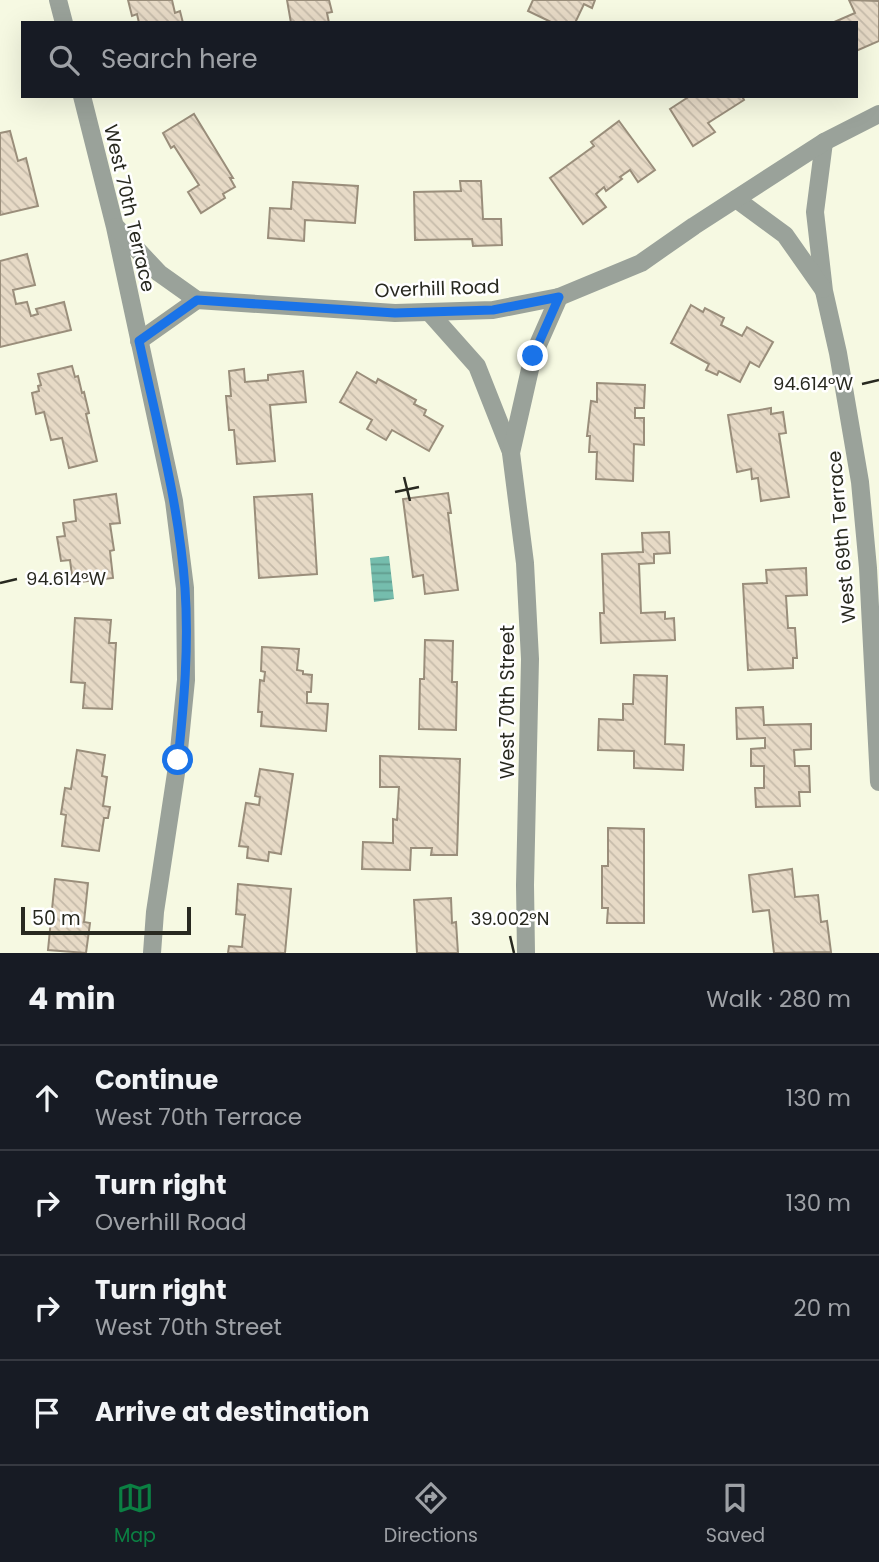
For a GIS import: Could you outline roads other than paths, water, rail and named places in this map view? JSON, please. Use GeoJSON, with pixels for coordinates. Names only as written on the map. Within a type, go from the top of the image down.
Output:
{"type":"FeatureCollection","features":[{"type":"Feature","properties":{"kind":"street"},"geometry":{"type":"LineString","coordinates":[[58,0],[63,21]]}},
{"type":"Feature","properties":{"kind":"street","name":"West 70th Terrace"},"geometry":{"type":"LineString","coordinates":[[83,98],[115,227],[174,500],[185,588],[186,680],[152,953]]}},
{"type":"Feature","properties":{"kind":"street","name":"Overhill Road"},"geometry":{"type":"LineString","coordinates":[[197,300],[395,313],[493,310],[559,297],[641,263],[824,142],[879,114]]}},
{"type":"Feature","properties":{"kind":"street","name":"West 69th Terrace"},"geometry":{"type":"LineString","coordinates":[[824,142],[815,212],[824,291],[838,353],[860,482],[868,568],[879,782]]}},
{"type":"Feature","properties":{"kind":"street","name":"West 69th Terrace"},"geometry":{"type":"LineString","coordinates":[[736,200],[785,235],[824,291]]}},
{"type":"Feature","properties":{"kind":"street"},"geometry":{"type":"LineString","coordinates":[[115,227],[159,273],[197,300],[139,341]]}},
{"type":"Feature","properties":{"kind":"street","name":"West 70th Street"},"geometry":{"type":"LineString","coordinates":[[512,453],[533,356],[559,297]]}},
{"type":"Feature","properties":{"kind":"street","name":"West 70th Street"},"geometry":{"type":"LineString","coordinates":[[429,312],[477,366],[512,453],[525,563],[530,659],[524,886],[526,953]]}},
{"type":"Feature","properties":{"kind":"water"},"geometry":{"type":"Polygon","coordinates":[[[389,556],[394,599],[374,602],[370,558],[389,556]]]}}]}
